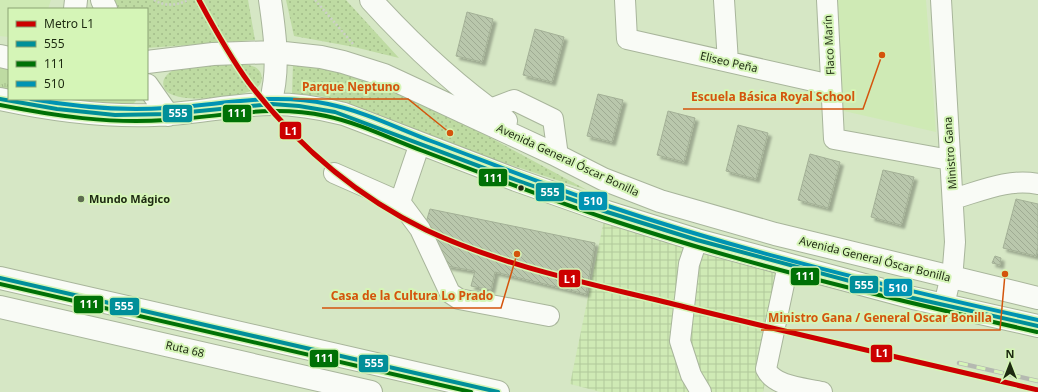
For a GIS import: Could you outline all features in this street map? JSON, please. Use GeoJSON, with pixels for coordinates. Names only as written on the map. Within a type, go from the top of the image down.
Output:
{"type":"FeatureCollection","features":[{"type":"Feature","properties":{"kind":"main road"},"geometry":{"type":"LineString","coordinates":[[270,0],[276,78],[270,104]]}},
{"type":"Feature","properties":{"kind":"main road"},"geometry":{"type":"LineString","coordinates":[[371,0],[414,45],[490,109],[556,155]]}},
{"type":"Feature","properties":{"kind":"main road","name":"Avenida General Óscar Bonilla"},"geometry":{"type":"LineString","coordinates":[[148,62],[213,54],[275,52],[321,56],[384,75],[629,190],[692,211],[775,234],[1038,298]]}},
{"type":"Feature","properties":{"kind":"main road"},"geometry":{"type":"LineString","coordinates":[[148,86],[168,115]]}},
{"type":"Feature","properties":{"kind":"main road"},"geometry":{"type":"LineString","coordinates":[[0,99],[80,113],[126,116],[168,115],[270,104],[315,107],[344,114],[554,193],[697,240],[944,305],[1038,326]]}},
{"type":"Feature","properties":{"kind":"main road"},"geometry":{"type":"LineString","coordinates":[[0,278],[498,392]]}},
{"type":"Feature","properties":{"kind":"main road","name":"Ruta 68"},"geometry":{"type":"LineString","coordinates":[[0,307],[371,392]]}},
{"type":"Feature","properties":{"kind":"street","name":"Eliseo Peña"},"geometry":{"type":"LineString","coordinates":[[625,0],[627,39],[831,85]]}},
{"type":"Feature","properties":{"kind":"street"},"geometry":{"type":"LineString","coordinates":[[724,0],[728,62]]}},
{"type":"Feature","properties":{"kind":"street","name":"Flaco Marín"},"geometry":{"type":"LineString","coordinates":[[826,0],[834,139],[950,160]]}},
{"type":"Feature","properties":{"kind":"street","name":"Ministro Gana"},"geometry":{"type":"LineString","coordinates":[[941,0],[955,242],[951,278],[944,305]]}},
{"type":"Feature","properties":{"kind":"street"},"geometry":{"type":"LineString","coordinates":[[490,109],[514,100],[554,119],[556,155]]}},
{"type":"Feature","properties":{"kind":"street"},"geometry":{"type":"LineString","coordinates":[[400,202],[420,143]]}},
{"type":"Feature","properties":{"kind":"street"},"geometry":{"type":"LineString","coordinates":[[334,173],[400,202],[420,229],[450,293],[459,299],[549,316]]}},
{"type":"Feature","properties":{"kind":"street"},"geometry":{"type":"LineString","coordinates":[[953,199],[1009,183],[1021,182],[1038,184]]}},
{"type":"Feature","properties":{"kind":"street"},"geometry":{"type":"LineString","coordinates":[[697,240],[690,264],[680,341],[691,375],[701,392]]}},
{"type":"Feature","properties":{"kind":"street"},"geometry":{"type":"LineString","coordinates":[[788,265],[766,369],[769,375],[783,383],[822,392]]}},
{"type":"Feature","properties":{"kind":"path"},"geometry":{"type":"LineString","coordinates":[[154,0],[162,5],[179,4],[189,0]]}},
{"type":"Feature","properties":{"kind":"path"},"geometry":{"type":"LineString","coordinates":[[315,0],[356,48]]}},
{"type":"Feature","properties":{"kind":"shaded area"},"geometry":{"type":"Polygon","coordinates":[[[0,0],[51,0],[48,8],[8,8],[8,37],[0,36],[0,0]]]}},
{"type":"Feature","properties":{"kind":"shaded area"},"geometry":{"type":"Polygon","coordinates":[[[831,0],[926,0],[936,132],[835,109],[831,0]]]}},
{"type":"Feature","properties":{"kind":"shaded area"},"geometry":{"type":"Polygon","coordinates":[[[604,220],[790,275],[763,392],[601,392],[570,384],[604,220]]]}},
{"type":"Feature","properties":{"kind":"green space"},"geometry":{"type":"Polygon","coordinates":[[[111,0],[248,0],[255,40],[148,48],[148,8],[115,8],[111,0]]]}},
{"type":"Feature","properties":{"kind":"green space"},"geometry":{"type":"Polygon","coordinates":[[[286,0],[346,0],[399,58],[354,47],[294,36],[286,0]]]}},
{"type":"Feature","properties":{"kind":"green space"},"geometry":{"type":"Polygon","coordinates":[[[0,63],[8,64],[8,94],[0,92],[0,63]]]}},
{"type":"Feature","properties":{"kind":"green space"},"geometry":{"type":"Polygon","coordinates":[[[234,63],[250,65],[258,69],[262,78],[258,87],[236,95],[191,98],[178,97],[169,93],[163,84],[165,77],[174,70],[234,63]]]}},
{"type":"Feature","properties":{"kind":"green space"},"geometry":{"type":"Polygon","coordinates":[[[293,63],[341,71],[363,77],[428,104],[587,190],[468,151],[368,114],[340,101],[320,96],[292,94],[293,63]]]}},
{"type":"Feature","properties":{"kind":"green space"},"geometry":{"type":"Polygon","coordinates":[[[52,100],[136,100],[132,105],[52,100]]]}},
{"type":"Feature","properties":{"kind":"building"},"geometry":{"type":"Polygon","coordinates":[[[467,12],[493,19],[482,62],[456,56],[467,12]]]}},
{"type":"Feature","properties":{"kind":"building"},"geometry":{"type":"Polygon","coordinates":[[[535,29],[564,37],[552,82],[523,75],[535,29]]]}},
{"type":"Feature","properties":{"kind":"building"},"geometry":{"type":"Polygon","coordinates":[[[598,94],[623,100],[612,142],[587,136],[598,94]]]}},
{"type":"Feature","properties":{"kind":"building"},"geometry":{"type":"Polygon","coordinates":[[[668,111],[695,118],[684,162],[657,155],[668,111]]]}},
{"type":"Feature","properties":{"kind":"building"},"geometry":{"type":"Polygon","coordinates":[[[738,125],[768,133],[756,179],[726,171],[738,125]]]}},
{"type":"Feature","properties":{"kind":"building"},"geometry":{"type":"Polygon","coordinates":[[[810,154],[840,162],[828,208],[798,200],[810,154]]]}},
{"type":"Feature","properties":{"kind":"building"},"geometry":{"type":"Polygon","coordinates":[[[883,170],[914,177],[901,225],[871,217],[883,170]]]}},
{"type":"Feature","properties":{"kind":"building"},"geometry":{"type":"Polygon","coordinates":[[[1016,199],[1038,204],[1038,247],[1036,256],[1003,248],[1016,199]]]}},
{"type":"Feature","properties":{"kind":"building"},"geometry":{"type":"Polygon","coordinates":[[[430,209],[595,243],[586,294],[495,272],[491,290],[471,286],[475,271],[447,266],[425,226],[430,209]]]}},
{"type":"Feature","properties":{"kind":"building"},"geometry":{"type":"Polygon","coordinates":[[[995,256],[1001,258],[1000,265],[992,263],[995,256]]]}},
{"type":"Feature","properties":{"kind":"railway"},"geometry":{"type":"LineString","coordinates":[[959,363],[1038,381]]}},
{"type":"Feature","properties":{"kind":"metro line","name":"L1"},"geometry":{"type":"LineString","coordinates":[[199,0],[222,42],[242,73],[267,105],[287,127],[329,167],[352,185],[375,201],[426,230],[488,255],[586,283],[1038,390]]}},
{"type":"Feature","properties":{"kind":"transit line","name":"555"},"geometry":{"type":"LineString","coordinates":[[0,99],[57,109],[115,115],[169,114],[272,104],[299,106],[335,112],[516,180],[607,212],[697,240],[913,298],[1038,326]]}},
{"type":"Feature","properties":{"kind":"transit line","name":"510"},"geometry":{"type":"LineString","coordinates":[[38,100],[115,109],[166,108],[266,99],[287,99],[328,104],[367,115],[431,141],[541,182],[661,223],[822,269],[1038,320]]}},
{"type":"Feature","properties":{"kind":"transit line","name":"111"},"geometry":{"type":"LineString","coordinates":[[0,105],[62,116],[124,121],[166,120],[266,111],[285,111],[326,116],[363,127],[559,202],[658,235],[765,266],[928,307],[1037,332]]}},
{"type":"Feature","properties":{"kind":"transit line","name":"555"},"geometry":{"type":"LineString","coordinates":[[0,278],[498,392]]}},
{"type":"Feature","properties":{"kind":"transit line","name":"111"},"geometry":{"type":"LineString","coordinates":[[0,284],[471,392]]}},
{"type":"Feature","properties":{"kind":"place","name":"Escuela Básica Royal School"},"geometry":{"type":"Point","coordinates":[882,55]}},
{"type":"Feature","properties":{"kind":"place","name":"Parque Neptuno"},"geometry":{"type":"Point","coordinates":[450,133]}},
{"type":"Feature","properties":{"kind":"place","name":"Mundo Mágico"},"geometry":{"type":"Point","coordinates":[81,199]}},
{"type":"Feature","properties":{"kind":"place","name":"Casa de la Cultura Lo Prado"},"geometry":{"type":"Point","coordinates":[517,254]}},
{"type":"Feature","properties":{"kind":"place","name":"Ministro Gana / General Oscar Bonilla"},"geometry":{"type":"Point","coordinates":[1005,274]}}]}
